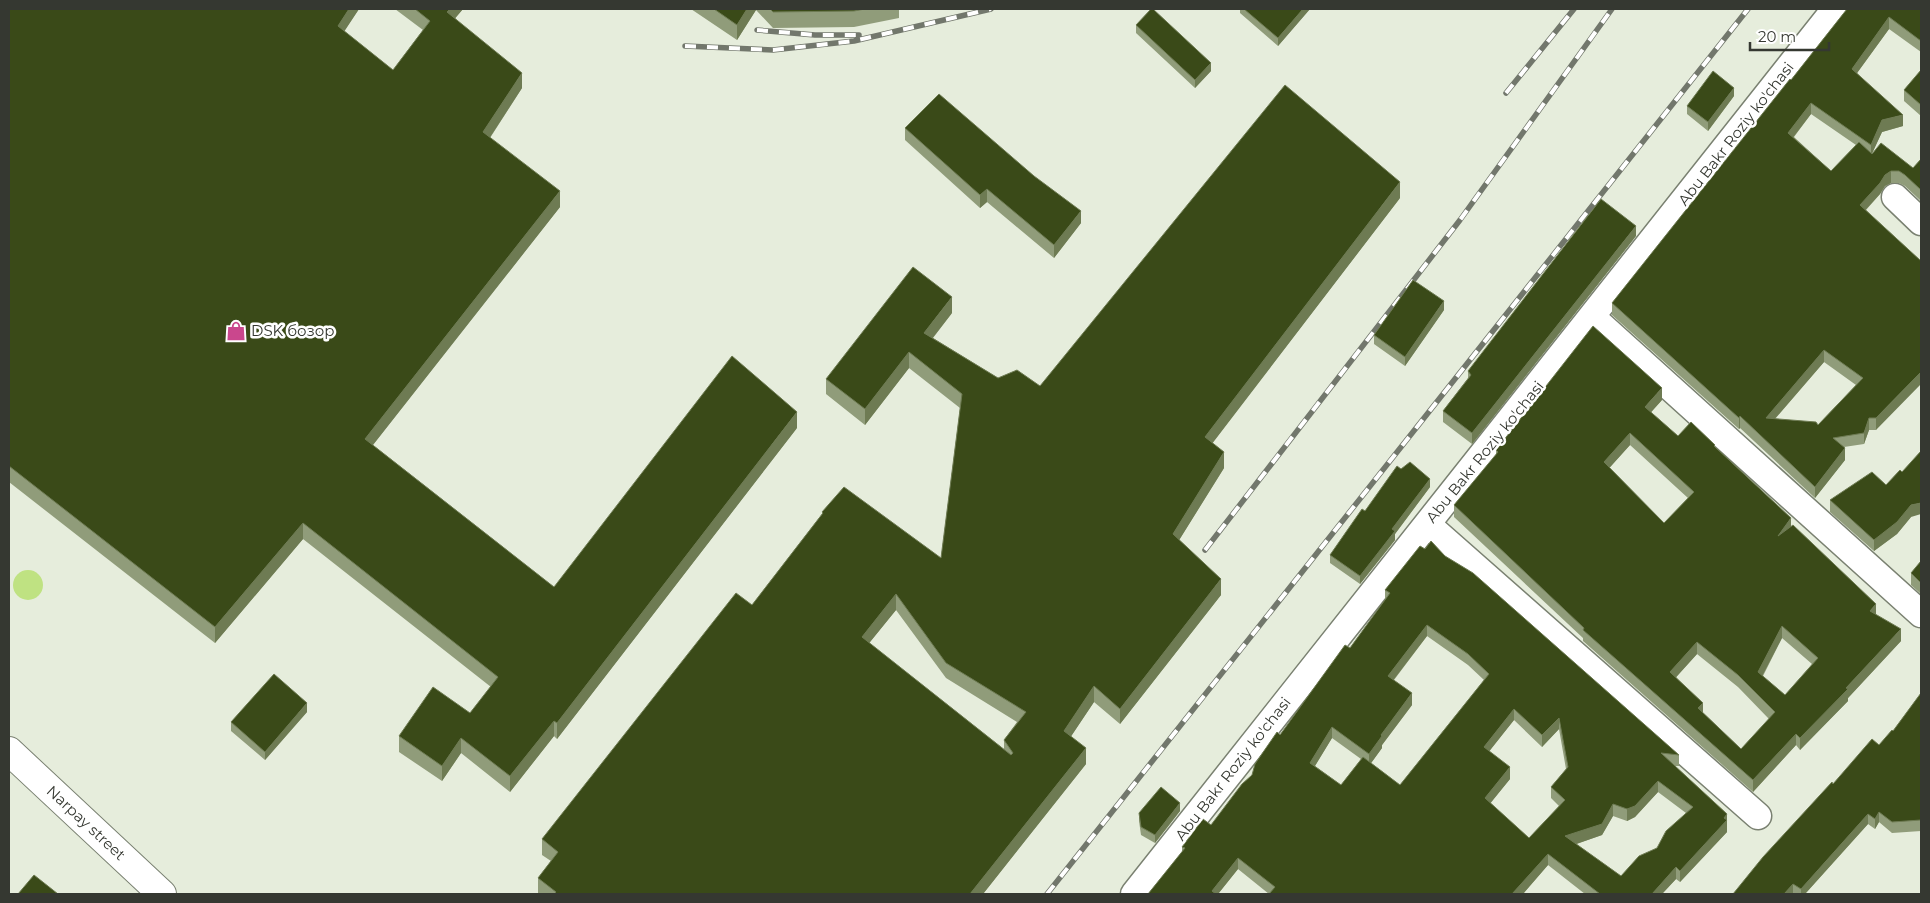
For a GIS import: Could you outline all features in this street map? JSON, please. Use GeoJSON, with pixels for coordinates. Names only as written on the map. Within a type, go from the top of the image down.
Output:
{"type":"FeatureCollection","features":[{"type":"Feature","properties":{"kind":"main road","name":"Narpay street"},"geometry":{"type":"LineString","coordinates":[[9,751],[162,894]]}},
{"type":"Feature","properties":{"kind":"street","name":"Abu Bakr Roziy ko'chasi"},"geometry":{"type":"LineString","coordinates":[[1134,894],[1835,9]]}},
{"type":"Feature","properties":{"kind":"street"},"geometry":{"type":"LineString","coordinates":[[1895,197],[1921,222]]}},
{"type":"Feature","properties":{"kind":"street"},"geometry":{"type":"LineString","coordinates":[[1592,317],[1921,614]]}},
{"type":"Feature","properties":{"kind":"street"},"geometry":{"type":"LineString","coordinates":[[1427,524],[1758,816]]}},
{"type":"Feature","properties":{"kind":"shaded area"},"geometry":{"type":"Polygon","coordinates":[[[28,570],[39,574],[43,585],[39,596],[28,600],[17,596],[13,585],[17,574],[28,570]]]}},
{"type":"Feature","properties":{"kind":"building","name":"DSK бозор"},"geometry":{"type":"Polygon","coordinates":[[[9,9],[349,9],[338,26],[393,70],[430,21],[415,9],[450,9],[447,12],[522,73],[483,132],[560,191],[365,439],[554,587],[732,356],[797,412],[557,723],[554,721],[510,776],[461,738],[442,766],[399,736],[433,687],[470,713],[498,677],[303,523],[215,627],[9,466],[9,9]]]}},
{"type":"Feature","properties":{"kind":"building"},"geometry":{"type":"Polygon","coordinates":[[[714,9],[747,9],[737,25],[714,9]]]}},
{"type":"Feature","properties":{"kind":"building"},"geometry":{"type":"Polygon","coordinates":[[[770,9],[865,9],[854,11],[773,12],[770,9]]]}},
{"type":"Feature","properties":{"kind":"building"},"geometry":{"type":"Polygon","coordinates":[[[1151,9],[1211,63],[1195,80],[1136,25],[1151,9]]]}},
{"type":"Feature","properties":{"kind":"building"},"geometry":{"type":"Polygon","coordinates":[[[1244,9],[1303,9],[1278,38],[1244,9]]]}},
{"type":"Feature","properties":{"kind":"building"},"geometry":{"type":"Polygon","coordinates":[[[1847,9],[1921,9],[1921,41],[1889,17],[1852,69],[1903,115],[1882,120],[1871,145],[1811,103],[1788,133],[1831,171],[1859,142],[1872,154],[1881,143],[1913,168],[1921,159],[1921,190],[1899,171],[1891,171],[1885,175],[1860,205],[1921,261],[1921,372],[1876,418],[1869,418],[1864,433],[1833,438],[1845,448],[1815,487],[1740,416],[1739,418],[1612,303],[1847,9]],[[1824,350],[1766,418],[1816,422],[1818,425],[1863,378],[1824,350]]]}},
{"type":"Feature","properties":{"kind":"building"},"geometry":{"type":"Polygon","coordinates":[[[1921,70],[1921,105],[1904,90],[1921,70]]]}},
{"type":"Feature","properties":{"kind":"building"},"geometry":{"type":"Polygon","coordinates":[[[1713,71],[1734,88],[1708,122],[1687,106],[1713,71]]]}},
{"type":"Feature","properties":{"kind":"building"},"geometry":{"type":"Polygon","coordinates":[[[1285,85],[1400,182],[1205,437],[1224,452],[1173,534],[1221,579],[1120,709],[1094,686],[1064,731],[1086,748],[970,894],[554,894],[556,892],[538,878],[558,852],[542,839],[736,593],[752,605],[822,512],[844,487],[941,558],[962,394],[909,352],[865,409],[826,379],[913,267],[952,297],[924,333],[998,378],[1017,370],[1040,386],[1285,85]],[[896,594],[862,637],[1011,755],[1013,753],[1004,740],[1026,712],[946,663],[896,594]]]}},
{"type":"Feature","properties":{"kind":"building"},"geometry":{"type":"Polygon","coordinates":[[[939,94],[1034,176],[1081,211],[1054,245],[987,189],[980,195],[905,128],[939,94]]]}},
{"type":"Feature","properties":{"kind":"building"},"geometry":{"type":"Polygon","coordinates":[[[1601,199],[1636,226],[1472,433],[1443,411],[1471,375],[1468,371],[1601,199]]]}},
{"type":"Feature","properties":{"kind":"building"},"geometry":{"type":"Polygon","coordinates":[[[1413,280],[1444,301],[1405,357],[1374,335],[1413,280]]]}},
{"type":"Feature","properties":{"kind":"building"},"geometry":{"type":"Polygon","coordinates":[[[1593,326],[1662,388],[1645,407],[1678,436],[1691,422],[1791,518],[1778,536],[1793,525],[1876,604],[1870,611],[1901,629],[1846,688],[1848,689],[1800,738],[1796,734],[1753,780],[1583,630],[1584,628],[1454,505],[1498,452],[1496,450],[1593,326]],[[1630,433],[1604,462],[1664,523],[1694,492],[1630,433]],[[1782,626],[1758,672],[1785,695],[1818,658],[1782,626]],[[1697,642],[1670,672],[1703,703],[1698,708],[1741,749],[1775,712],[1738,675],[1697,642]]]}},
{"type":"Feature","properties":{"kind":"building"},"geometry":{"type":"Polygon","coordinates":[[[1921,451],[1921,503],[1911,505],[1897,522],[1874,540],[1830,500],[1872,472],[1886,485],[1900,470],[1902,472],[1921,451]]]}},
{"type":"Feature","properties":{"kind":"building"},"geometry":{"type":"Polygon","coordinates":[[[1410,462],[1430,479],[1392,529],[1395,531],[1360,576],[1330,555],[1362,509],[1365,511],[1397,466],[1401,469],[1410,462]]]}},
{"type":"Feature","properties":{"kind":"building"},"geometry":{"type":"Polygon","coordinates":[[[1431,541],[1445,556],[1473,573],[1679,755],[1661,753],[1727,814],[1724,818],[1727,820],[1680,871],[1676,867],[1652,894],[1600,894],[1548,854],[1512,894],[1269,894],[1275,887],[1238,858],[1212,891],[1216,894],[1148,894],[1185,848],[1182,847],[1203,819],[1211,825],[1242,784],[1252,775],[1255,764],[1277,732],[1280,735],[1345,645],[1350,648],[1390,593],[1385,590],[1420,546],[1425,549],[1431,541]],[[1427,625],[1388,676],[1412,693],[1369,754],[1332,727],[1310,763],[1341,785],[1363,757],[1400,785],[1489,674],[1468,654],[1427,625]],[[1514,709],[1484,747],[1510,767],[1485,798],[1529,838],[1565,800],[1551,787],[1568,767],[1559,718],[1542,735],[1514,709]],[[1658,781],[1635,806],[1627,809],[1613,804],[1602,824],[1565,836],[1621,876],[1639,856],[1657,848],[1666,831],[1693,807],[1658,781]]]}},
{"type":"Feature","properties":{"kind":"building"},"geometry":{"type":"Polygon","coordinates":[[[1921,561],[1921,583],[1911,573],[1921,561]]]}},
{"type":"Feature","properties":{"kind":"building"},"geometry":{"type":"Polygon","coordinates":[[[274,674],[307,703],[265,752],[231,722],[274,674]]]}},
{"type":"Feature","properties":{"kind":"building"},"geometry":{"type":"Polygon","coordinates":[[[1921,693],[1921,820],[1892,822],[1879,812],[1875,819],[1868,814],[1801,889],[1793,884],[1784,894],[1733,894],[1763,857],[1832,782],[1833,784],[1872,739],[1879,745],[1893,731],[1921,693]]]}},
{"type":"Feature","properties":{"kind":"building"},"geometry":{"type":"Polygon","coordinates":[[[1161,787],[1180,803],[1155,835],[1141,827],[1139,813],[1161,787]]]}},
{"type":"Feature","properties":{"kind":"building"},"geometry":{"type":"Polygon","coordinates":[[[34,875],[58,894],[18,894],[34,875]]]}},
{"type":"Feature","properties":{"kind":"railway"},"geometry":{"type":"LineString","coordinates":[[685,46],[773,50],[854,41],[991,9]]}},
{"type":"Feature","properties":{"kind":"railway"},"geometry":{"type":"LineString","coordinates":[[1506,93],[1574,9]]}},
{"type":"Feature","properties":{"kind":"railway"},"geometry":{"type":"LineString","coordinates":[[1205,550],[1460,220],[1612,9]]}},
{"type":"Feature","properties":{"kind":"railway"},"geometry":{"type":"LineString","coordinates":[[1047,894],[1748,9]]}},
{"type":"Feature","properties":{"kind":"railway"},"geometry":{"type":"LineString","coordinates":[[757,30],[815,35],[859,35]]}},
{"type":"Feature","properties":{"kind":"place","name":"DSK бозор"},"geometry":{"type":"Point","coordinates":[236,331]}}]}
